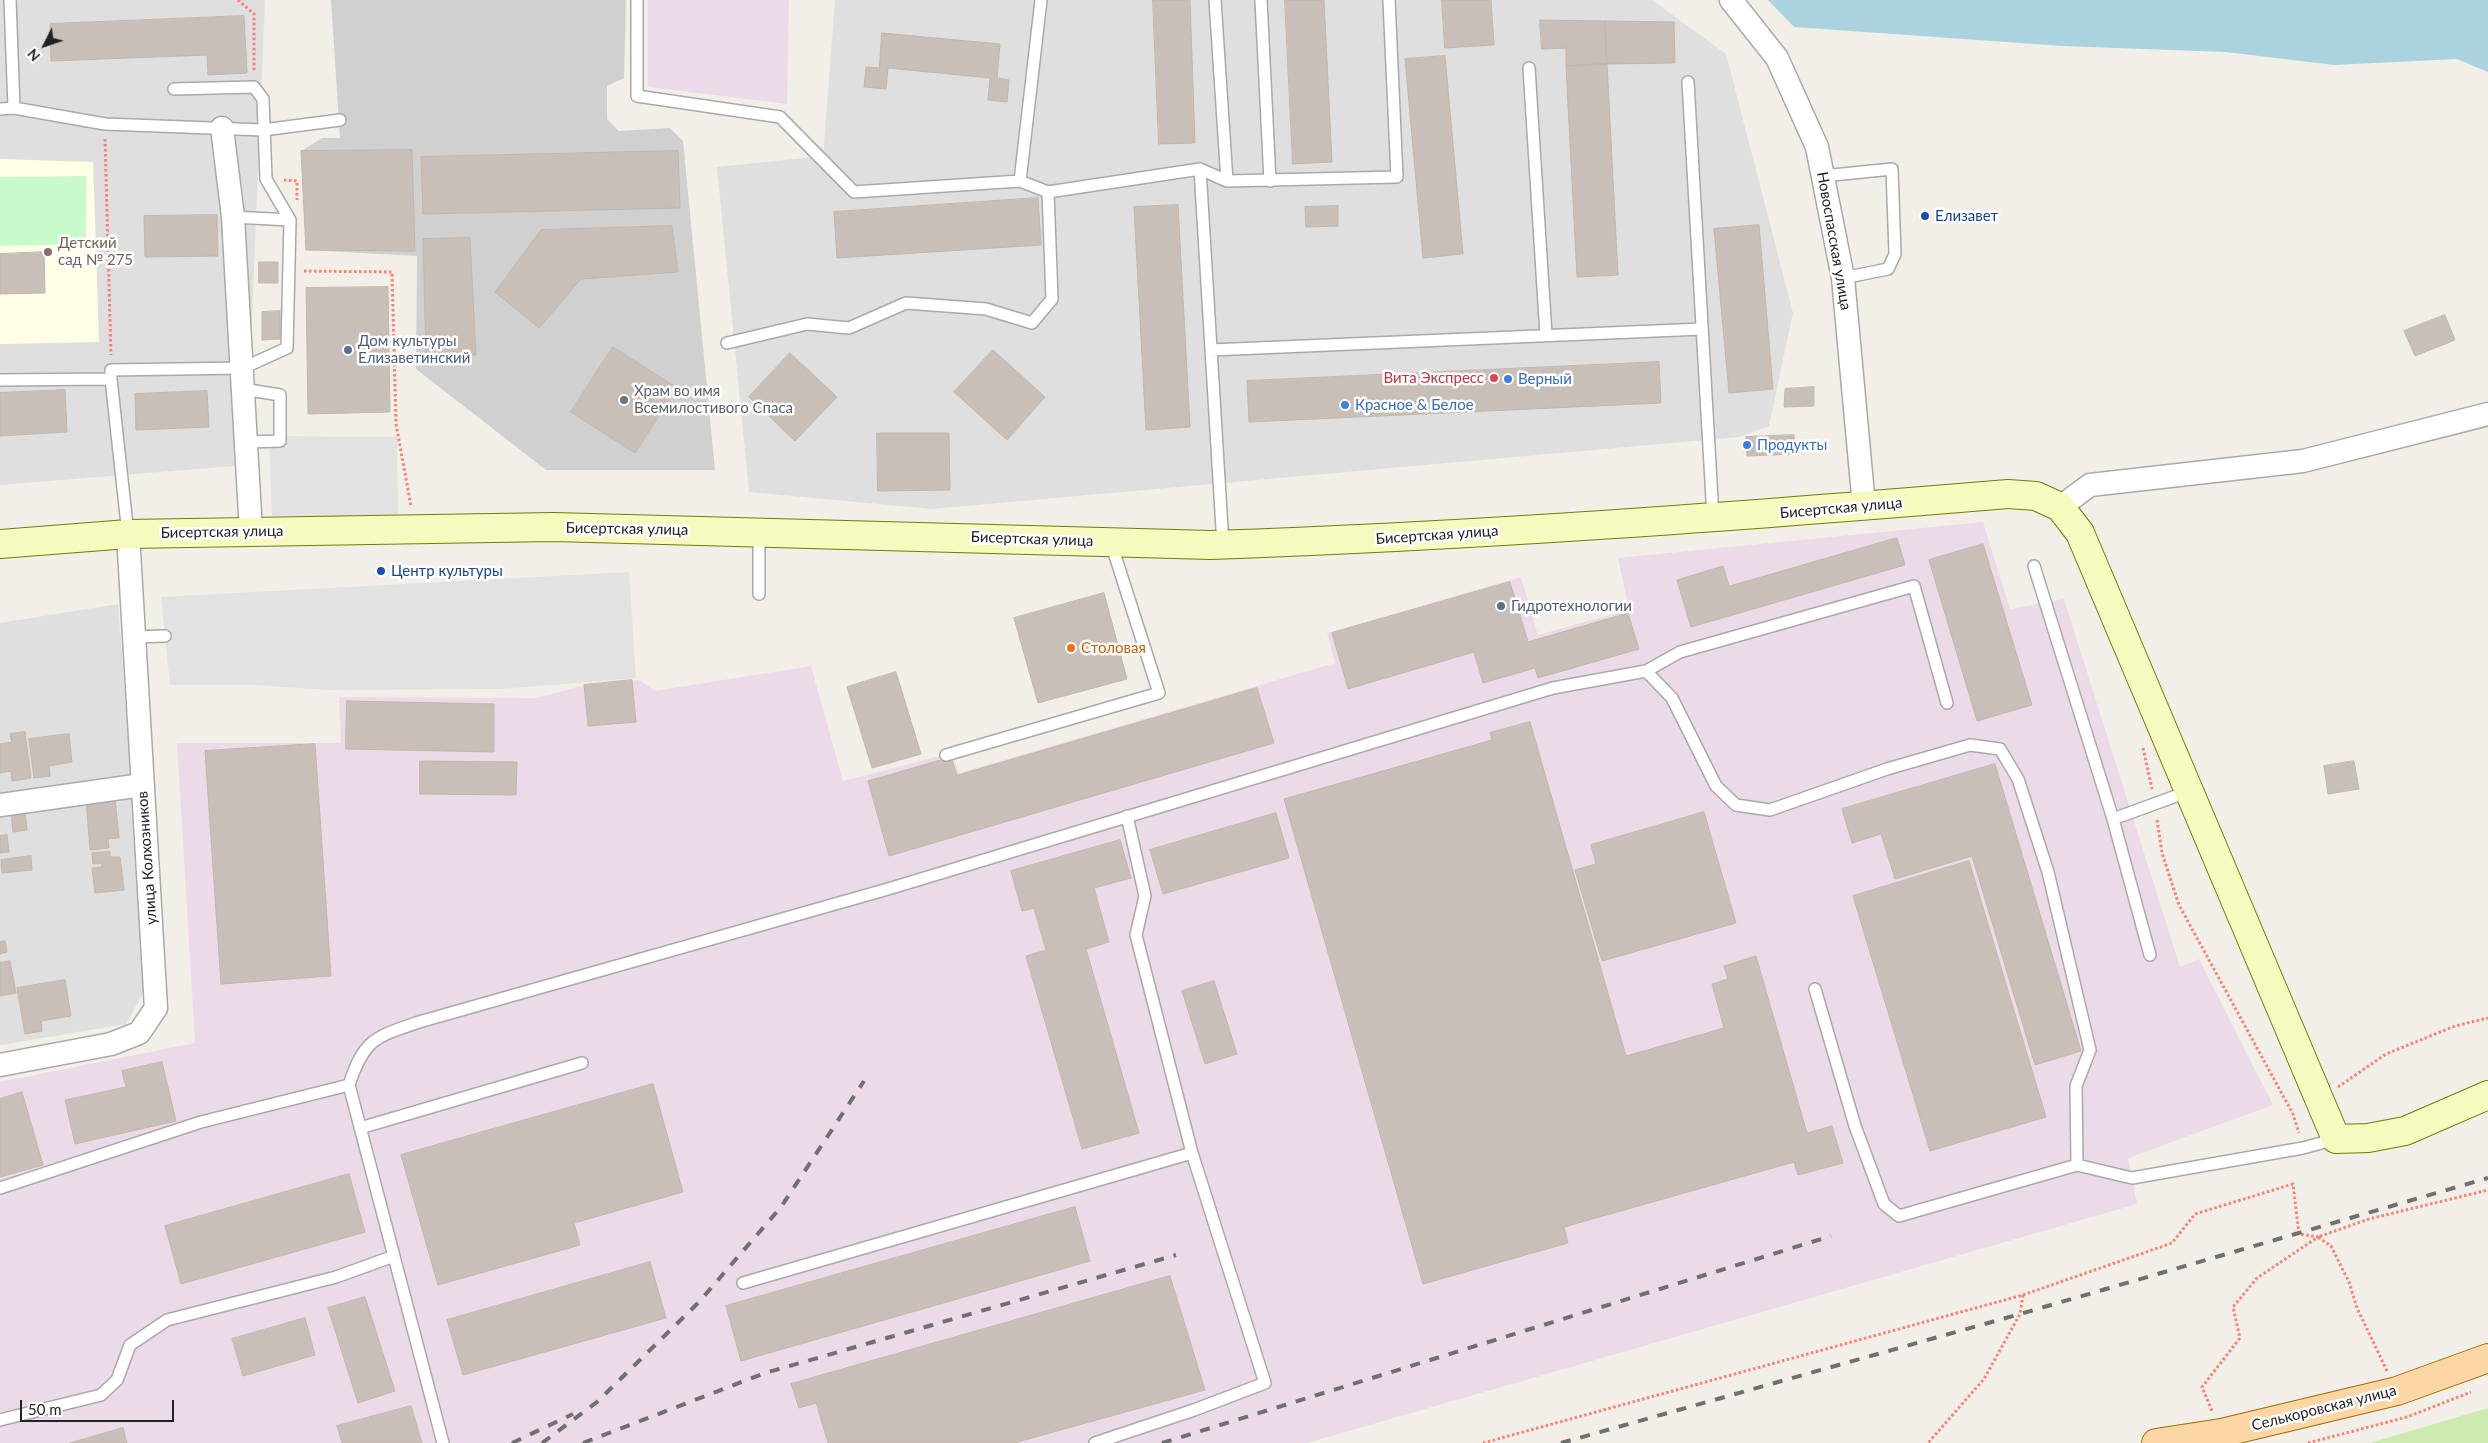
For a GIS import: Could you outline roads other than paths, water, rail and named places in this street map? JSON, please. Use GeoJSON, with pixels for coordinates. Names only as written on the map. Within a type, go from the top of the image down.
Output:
{"type":"FeatureCollection","features":[{"type":"Feature","properties":{"kind":"main road","name":"Бисертская улица"},"geometry":{"type":"LineString","coordinates":[[0,544],[128,534],[554,527],[1223,545],[1316,542],[1714,517],[2008,494],[2036,496],[2060,507]]}},
{"type":"Feature","properties":{"kind":"main road"},"geometry":{"type":"LineString","coordinates":[[2060,507],[2080,533],[2187,792],[2321,1098],[2336,1139],[2368,1138],[2404,1131],[2488,1096]]}},
{"type":"Feature","properties":{"kind":"main road","name":"Селькоровская улица"},"geometry":{"type":"LineString","coordinates":[[2156,1443],[2223,1438],[2397,1391],[2488,1358]]}},
{"type":"Feature","properties":{"kind":"street","name":"Новоспасская улица"},"geometry":{"type":"LineString","coordinates":[[1731,0],[1777,58],[1818,147],[1843,278],[1864,506]]}},
{"type":"Feature","properties":{"kind":"street"},"geometry":{"type":"LineString","coordinates":[[222,128],[233,217],[251,532]]}},
{"type":"Feature","properties":{"kind":"street"},"geometry":{"type":"LineString","coordinates":[[2060,507],[2090,485],[2303,461],[2488,414]]}},
{"type":"Feature","properties":{"kind":"street","name":"улица Колхозников"},"geometry":{"type":"LineString","coordinates":[[0,1066],[111,1044],[139,1032],[156,1008],[128,534]]}},
{"type":"Feature","properties":{"kind":"street"},"geometry":{"type":"LineString","coordinates":[[0,805],[142,785]]}},
{"type":"Feature","properties":{"kind":"lane"},"geometry":{"type":"LineString","coordinates":[[10,0],[14,108]]}},
{"type":"Feature","properties":{"kind":"lane"},"geometry":{"type":"LineString","coordinates":[[637,0],[636,96],[780,117],[854,192],[1020,180],[1048,192],[1200,169],[1227,181],[1397,177],[1389,0]]}},
{"type":"Feature","properties":{"kind":"lane"},"geometry":{"type":"LineString","coordinates":[[1020,180],[1042,0]]}},
{"type":"Feature","properties":{"kind":"lane"},"geometry":{"type":"LineString","coordinates":[[1215,0],[1227,181]]}},
{"type":"Feature","properties":{"kind":"lane"},"geometry":{"type":"LineString","coordinates":[[1262,0],[1270,181]]}},
{"type":"Feature","properties":{"kind":"lane"},"geometry":{"type":"LineString","coordinates":[[1529,68],[1546,335]]}},
{"type":"Feature","properties":{"kind":"lane"},"geometry":{"type":"LineString","coordinates":[[1688,82],[1714,517]]}},
{"type":"Feature","properties":{"kind":"lane"},"geometry":{"type":"LineString","coordinates":[[174,88],[254,87],[263,99],[266,179],[290,220],[287,348],[243,379]]}},
{"type":"Feature","properties":{"kind":"lane"},"geometry":{"type":"LineString","coordinates":[[0,109],[14,108],[105,124],[263,130],[340,120]]}},
{"type":"Feature","properties":{"kind":"lane"},"geometry":{"type":"LineString","coordinates":[[1200,169],[1223,545]]}},
{"type":"Feature","properties":{"kind":"lane"},"geometry":{"type":"LineString","coordinates":[[1823,176],[1892,169],[1895,254],[1888,269],[1843,278]]}},
{"type":"Feature","properties":{"kind":"lane"},"geometry":{"type":"LineString","coordinates":[[727,343],[807,324],[850,328],[906,303],[986,308],[1032,323],[1052,299],[1048,192]]}},
{"type":"Feature","properties":{"kind":"lane"},"geometry":{"type":"LineString","coordinates":[[233,217],[290,220]]}},
{"type":"Feature","properties":{"kind":"lane"},"geometry":{"type":"LineString","coordinates":[[1211,350],[1702,329]]}},
{"type":"Feature","properties":{"kind":"lane"},"geometry":{"type":"LineString","coordinates":[[111,374],[128,534]]}},
{"type":"Feature","properties":{"kind":"lane"},"geometry":{"type":"LineString","coordinates":[[0,380],[111,374],[243,379],[280,395],[280,442],[245,442]]}},
{"type":"Feature","properties":{"kind":"lane"},"geometry":{"type":"LineString","coordinates":[[758,531],[759,594]]}},
{"type":"Feature","properties":{"kind":"lane"},"geometry":{"type":"LineString","coordinates":[[946,755],[1159,693],[1110,541]]}},
{"type":"Feature","properties":{"kind":"lane"},"geometry":{"type":"LineString","coordinates":[[2034,566],[2113,819],[2150,955]]}},
{"type":"Feature","properties":{"kind":"lane"},"geometry":{"type":"LineString","coordinates":[[443,1443],[349,1085],[357,1060],[378,1036],[418,1022],[888,889],[1553,688],[1646,671],[1680,652],[1914,586],[1947,703]]}},
{"type":"Feature","properties":{"kind":"lane"},"geometry":{"type":"LineString","coordinates":[[133,637],[165,636]]}},
{"type":"Feature","properties":{"kind":"lane"},"geometry":{"type":"LineString","coordinates":[[1646,671],[1672,698],[1716,786],[1736,805],[1770,810],[1887,769],[1970,745],[2000,749],[2018,779],[2048,872],[2090,1050],[2076,1086],[2077,1166]]}},
{"type":"Feature","properties":{"kind":"lane"},"geometry":{"type":"LineString","coordinates":[[2113,819],[2187,792]]}},
{"type":"Feature","properties":{"kind":"lane"},"geometry":{"type":"LineString","coordinates":[[1095,1443],[1194,1410],[1265,1383],[1192,1153],[1136,935],[1145,896],[1127,816]]}},
{"type":"Feature","properties":{"kind":"lane"},"geometry":{"type":"LineString","coordinates":[[1815,988],[1855,1126],[1884,1204],[1899,1216],[2077,1166],[2132,1178],[2303,1148],[2336,1139]]}},
{"type":"Feature","properties":{"kind":"lane"},"geometry":{"type":"LineString","coordinates":[[360,1128],[582,1063]]}},
{"type":"Feature","properties":{"kind":"lane"},"geometry":{"type":"LineString","coordinates":[[0,1188],[202,1122],[349,1085]]}},
{"type":"Feature","properties":{"kind":"lane"},"geometry":{"type":"LineString","coordinates":[[743,1283],[1192,1153]]}},
{"type":"Feature","properties":{"kind":"lane"},"geometry":{"type":"LineString","coordinates":[[0,1420],[101,1395],[117,1380],[130,1345],[167,1320],[336,1277],[394,1256]]}},
{"type":"Feature","properties":{"kind":"water"},"geometry":{"type":"Polygon","coordinates":[[[1768,0],[2488,0],[2488,72],[2457,59],[2334,65],[2226,52],[2063,46],[1794,27],[1768,0]]]}},
{"type":"Feature","properties":{"kind":"railway"},"geometry":{"type":"LineString","coordinates":[[542,1443],[597,1402],[699,1302],[781,1207],[864,1081]]}},
{"type":"Feature","properties":{"kind":"railway"},"geometry":{"type":"LineString","coordinates":[[1561,1443],[2020,1314],[2488,1178]]}},
{"type":"Feature","properties":{"kind":"railway"},"geometry":{"type":"LineString","coordinates":[[1162,1443],[1831,1236]]}},
{"type":"Feature","properties":{"kind":"railway"},"geometry":{"type":"LineString","coordinates":[[583,1443],[765,1373],[1176,1255]]}},
{"type":"Feature","properties":{"kind":"railway"},"geometry":{"type":"LineString","coordinates":[[512,1443],[573,1414]]}},
{"type":"Feature","properties":{"kind":"place","name":"Елизавет"},"geometry":{"type":"Point","coordinates":[1925,216]}},
{"type":"Feature","properties":{"kind":"place","name":"Детский сад № 275"},"geometry":{"type":"Point","coordinates":[48,252]}},
{"type":"Feature","properties":{"kind":"place","name":"Дом культуры Елизаветинский"},"geometry":{"type":"Point","coordinates":[348,350]}},
{"type":"Feature","properties":{"kind":"place","name":"Вита Экспресс"},"geometry":{"type":"Point","coordinates":[1494,378]}},
{"type":"Feature","properties":{"kind":"place","name":"Верный"},"geometry":{"type":"Point","coordinates":[1508,379]}},
{"type":"Feature","properties":{"kind":"place","name":"Храм во имя Всемилостивого Спаса"},"geometry":{"type":"Point","coordinates":[624,400]}},
{"type":"Feature","properties":{"kind":"place","name":"Красное & Белое"},"geometry":{"type":"Point","coordinates":[1345,405]}},
{"type":"Feature","properties":{"kind":"place","name":"Продукты"},"geometry":{"type":"Point","coordinates":[1747,445]}},
{"type":"Feature","properties":{"kind":"place","name":"Центр культуры"},"geometry":{"type":"Point","coordinates":[381,571]}},
{"type":"Feature","properties":{"kind":"place","name":"Гидротехнологии"},"geometry":{"type":"Point","coordinates":[1501,606]}},
{"type":"Feature","properties":{"kind":"place","name":"Столовая"},"geometry":{"type":"Point","coordinates":[1071,648]}}]}
